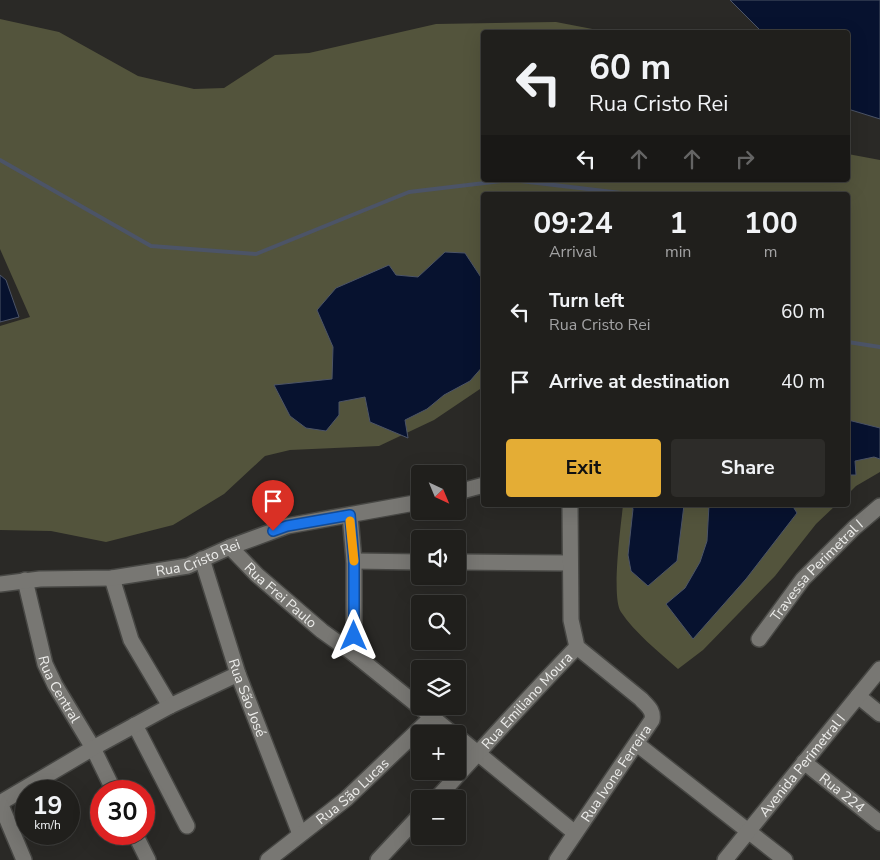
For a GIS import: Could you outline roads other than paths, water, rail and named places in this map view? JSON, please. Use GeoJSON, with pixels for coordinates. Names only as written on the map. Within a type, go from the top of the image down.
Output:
{"type":"FeatureCollection","features":[{"type":"Feature","properties":{"kind":"street"},"geometry":{"type":"LineString","coordinates":[[466,490],[481,486]]}},
{"type":"Feature","properties":{"kind":"street","name":"Rua Cristo Rei"},"geometry":{"type":"LineString","coordinates":[[0,584],[25,580],[112,578],[188,566],[230,547],[287,526],[411,504]]}},
{"type":"Feature","properties":{"kind":"street","name":"Travessa Perimetral I"},"geometry":{"type":"LineString","coordinates":[[759,639],[803,579],[854,528],[880,506]]}},
{"type":"Feature","properties":{"kind":"street"},"geometry":{"type":"LineString","coordinates":[[570,507],[571,620],[577,647]]}},
{"type":"Feature","properties":{"kind":"street"},"geometry":{"type":"LineString","coordinates":[[350,515],[354,561],[354,654]]}},
{"type":"Feature","properties":{"kind":"street","name":"Rua Frei Paulo"},"geometry":{"type":"LineString","coordinates":[[230,547],[257,576],[322,631],[354,654],[442,725]]}},
{"type":"Feature","properties":{"kind":"street","name":"Rua São José"},"geometry":{"type":"LineString","coordinates":[[202,559],[238,674],[300,834]]}},
{"type":"Feature","properties":{"kind":"street"},"geometry":{"type":"LineString","coordinates":[[354,561],[411,562]]}},
{"type":"Feature","properties":{"kind":"street"},"geometry":{"type":"LineString","coordinates":[[466,562],[570,563]]}},
{"type":"Feature","properties":{"kind":"street"},"geometry":{"type":"LineString","coordinates":[[112,578],[131,640],[170,706]]}},
{"type":"Feature","properties":{"kind":"street","name":"Rua Central"},"geometry":{"type":"LineString","coordinates":[[25,580],[45,664],[55,685],[93,748],[109,780]]}},
{"type":"Feature","properties":{"kind":"street","name":"Rua Ivone Ferreira"},"geometry":{"type":"LineString","coordinates":[[557,860],[652,720],[652,712],[641,699],[577,647]]}},
{"type":"Feature","properties":{"kind":"street","name":"Rua Emiliano Moura"},"geometry":{"type":"LineString","coordinates":[[444,790],[527,698],[577,647]]}},
{"type":"Feature","properties":{"kind":"street","name":"Avenida Perimetral I"},"geometry":{"type":"LineString","coordinates":[[725,860],[880,669]]}},
{"type":"Feature","properties":{"kind":"street"},"geometry":{"type":"LineString","coordinates":[[24,860],[0,803],[93,748],[170,706],[238,674]]}},
{"type":"Feature","properties":{"kind":"street"},"geometry":{"type":"LineString","coordinates":[[858,696],[880,714]]}},
{"type":"Feature","properties":{"kind":"street","name":"Rua São Lucas"},"geometry":{"type":"LineString","coordinates":[[268,860],[346,799],[432,717]]}},
{"type":"Feature","properties":{"kind":"street"},"geometry":{"type":"LineString","coordinates":[[135,725],[187,826]]}},
{"type":"Feature","properties":{"kind":"street"},"geometry":{"type":"LineString","coordinates":[[466,744],[575,833]]}},
{"type":"Feature","properties":{"kind":"street"},"geometry":{"type":"LineString","coordinates":[[637,744],[785,860]]}},
{"type":"Feature","properties":{"kind":"street","name":"Rua 224"},"geometry":{"type":"LineString","coordinates":[[804,762],[880,823]]}},
{"type":"Feature","properties":{"kind":"street"},"geometry":{"type":"LineString","coordinates":[[378,860],[411,825]]}},
{"type":"Feature","properties":{"kind":"street"},"geometry":{"type":"LineString","coordinates":[[140,845],[148,860]]}},
{"type":"Feature","properties":{"kind":"water"},"geometry":{"type":"Polygon","coordinates":[[[730,0],[880,0],[880,119],[850,110],[850,30],[760,30],[730,0]]]}},
{"type":"Feature","properties":{"kind":"water"},"geometry":{"type":"Polygon","coordinates":[[[445,252],[465,253],[481,277],[481,368],[470,381],[444,395],[427,409],[405,420],[408,438],[370,422],[365,397],[339,402],[339,415],[326,431],[306,428],[290,416],[274,385],[332,379],[333,347],[317,310],[336,288],[389,265],[396,275],[418,277],[445,252]]]}},
{"type":"Feature","properties":{"kind":"water"},"geometry":{"type":"Polygon","coordinates":[[[0,275],[6,280],[19,317],[0,322],[0,275]]]}},
{"type":"Feature","properties":{"kind":"water"},"geometry":{"type":"Polygon","coordinates":[[[850,420],[880,428],[880,459],[874,457],[855,461],[856,475],[850,475],[850,420]]]}},
{"type":"Feature","properties":{"kind":"water"},"geometry":{"type":"Polygon","coordinates":[[[632,507],[684,507],[677,561],[648,586],[631,571],[628,555],[632,507]]]}},
{"type":"Feature","properties":{"kind":"water"},"geometry":{"type":"Polygon","coordinates":[[[709,507],[793,507],[797,513],[746,579],[693,639],[666,604],[685,588],[700,562],[707,541],[709,507]]]}},
{"type":"Feature","properties":{"kind":"waterway"},"geometry":{"type":"LineString","coordinates":[[0,160],[151,246],[256,254],[409,192],[493,182]]}},
{"type":"Feature","properties":{"kind":"waterway"},"geometry":{"type":"LineString","coordinates":[[529,182],[613,192]]}},
{"type":"Feature","properties":{"kind":"waterway"},"geometry":{"type":"LineString","coordinates":[[850,342],[880,347]]}}]}
